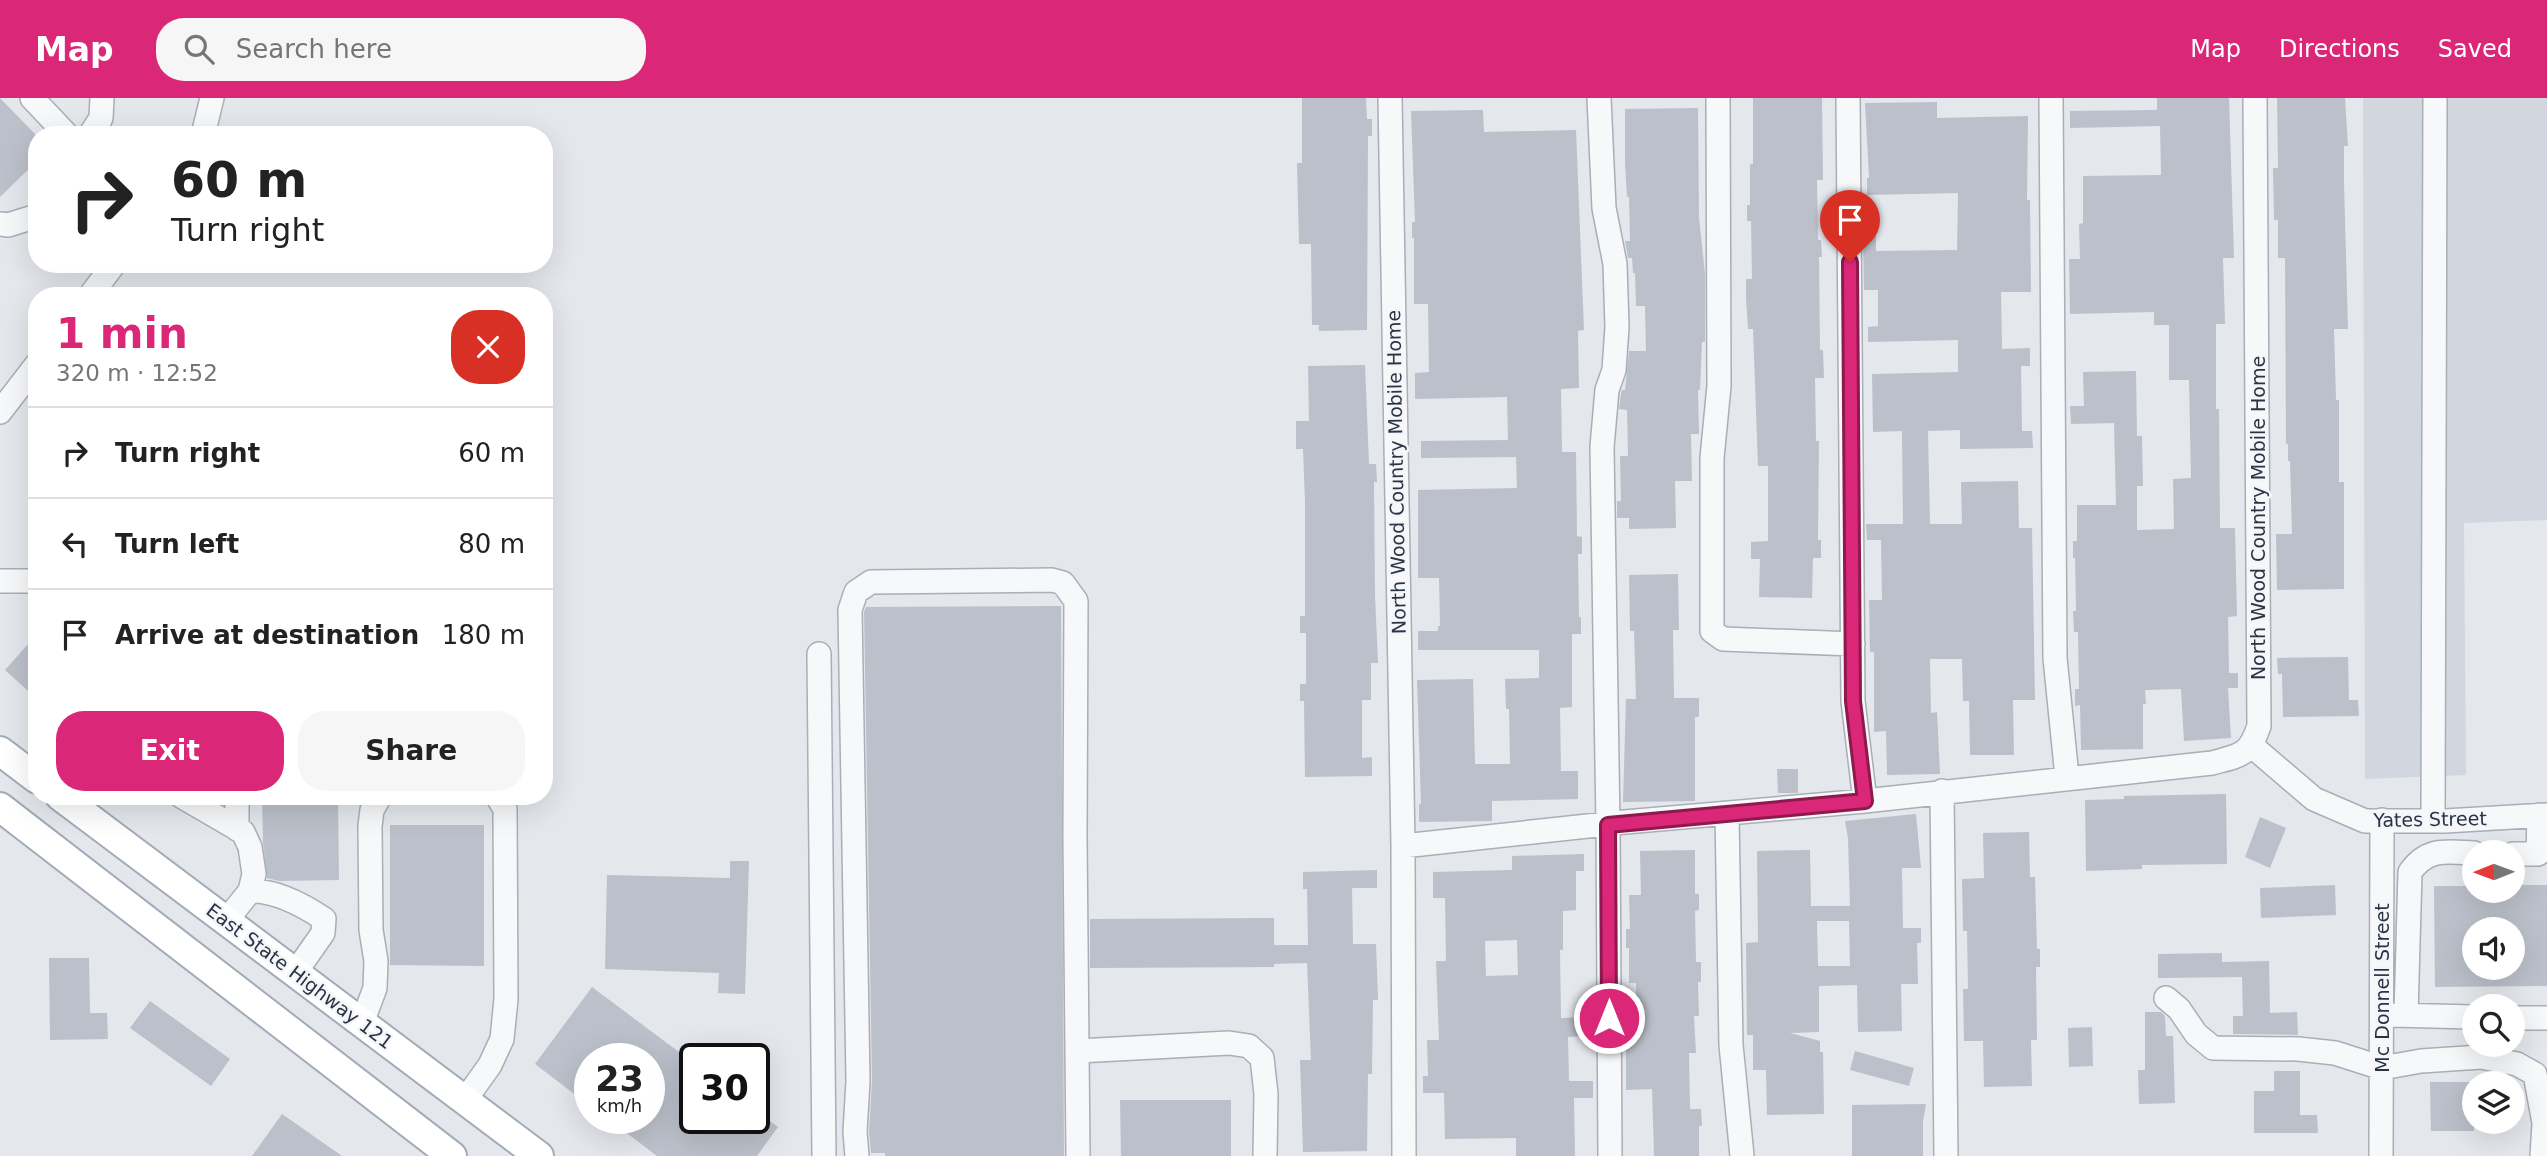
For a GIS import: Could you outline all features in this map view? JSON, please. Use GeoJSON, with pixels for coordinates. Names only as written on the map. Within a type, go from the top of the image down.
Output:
{"type":"FeatureCollection","features":[{"type":"Feature","properties":{"kind":"main road"},"geometry":{"type":"LineString","coordinates":[[0,751],[28,772]]}},
{"type":"Feature","properties":{"kind":"main road","name":"East State Highway 121"},"geometry":{"type":"LineString","coordinates":[[72,805],[539,1156]]}},
{"type":"Feature","properties":{"kind":"main road"},"geometry":{"type":"LineString","coordinates":[[0,807],[452,1156]]}},
{"type":"Feature","properties":{"kind":"street"},"geometry":{"type":"LineString","coordinates":[[32,98],[58,126]]}},
{"type":"Feature","properties":{"kind":"street"},"geometry":{"type":"LineString","coordinates":[[96,126],[101,118],[102,98]]}},
{"type":"Feature","properties":{"kind":"street"},"geometry":{"type":"LineString","coordinates":[[205,126],[212,98]]}},
{"type":"Feature","properties":{"kind":"street","name":"North Wood Country Mobile Home"},"geometry":{"type":"LineString","coordinates":[[1390,98],[1403,846],[1404,1156]]}},
{"type":"Feature","properties":{"kind":"street"},"geometry":{"type":"LineString","coordinates":[[1600,98],[1604,208],[1615,264],[1616,327],[1614,370],[1608,390],[1602,447],[1610,1156]]}},
{"type":"Feature","properties":{"kind":"street"},"geometry":{"type":"LineString","coordinates":[[1718,98],[1719,386],[1712,458],[1712,631],[1723,639],[1853,644]]}},
{"type":"Feature","properties":{"kind":"street"},"geometry":{"type":"LineString","coordinates":[[1849,98],[1853,701],[1865,801]]}},
{"type":"Feature","properties":{"kind":"street"},"geometry":{"type":"LineString","coordinates":[[2051,98],[2055,658],[2067,777]]}},
{"type":"Feature","properties":{"kind":"street","name":"North Wood Country Mobile Home"},"geometry":{"type":"LineString","coordinates":[[2252,746],[2259,726],[2255,98]]}},
{"type":"Feature","properties":{"kind":"street"},"geometry":{"type":"LineString","coordinates":[[2435,98],[2439,820],[2446,852]]}},
{"type":"Feature","properties":{"kind":"street"},"geometry":{"type":"LineString","coordinates":[[0,224],[8,225],[28,219]]}},
{"type":"Feature","properties":{"kind":"street"},"geometry":{"type":"LineString","coordinates":[[0,412],[28,376]]}},
{"type":"Feature","properties":{"kind":"street"},"geometry":{"type":"LineString","coordinates":[[857,1156],[850,610],[856,592],[872,582],[1052,580],[1063,583],[1076,601],[1078,1156]]}},
{"type":"Feature","properties":{"kind":"street"},"geometry":{"type":"LineString","coordinates":[[0,581],[28,581]]}},
{"type":"Feature","properties":{"kind":"street"},"geometry":{"type":"LineString","coordinates":[[818,1151],[819,654]]}},
{"type":"Feature","properties":{"kind":"street"},"geometry":{"type":"LineString","coordinates":[[1403,846],[2212,764],[2242,754],[2252,746]]}},
{"type":"Feature","properties":{"kind":"street","name":"Yates Street"},"geometry":{"type":"LineString","coordinates":[[2252,746],[2314,799],[2365,821],[2543,815]]}},
{"type":"Feature","properties":{"kind":"street"},"geometry":{"type":"LineString","coordinates":[[1942,791],[1946,1156]]}},
{"type":"Feature","properties":{"kind":"street"},"geometry":{"type":"LineString","coordinates":[[196,805],[243,832],[250,847],[254,874],[250,891],[226,921]]}},
{"type":"Feature","properties":{"kind":"street"},"geometry":{"type":"LineString","coordinates":[[237,805],[237,829]]}},
{"type":"Feature","properties":{"kind":"street"},"geometry":{"type":"LineString","coordinates":[[362,1023],[375,988],[369,826],[375,805]]}},
{"type":"Feature","properties":{"kind":"street"},"geometry":{"type":"LineString","coordinates":[[464,1100],[490,1065],[502,1039],[506,999],[505,809],[503,805]]}},
{"type":"Feature","properties":{"kind":"street"},"geometry":{"type":"LineString","coordinates":[[1727,815],[1731,1045],[1742,1156]]}},
{"type":"Feature","properties":{"kind":"street"},"geometry":{"type":"LineString","coordinates":[[2525,854],[2538,854],[2543,815]]}},
{"type":"Feature","properties":{"kind":"street","name":"Mc Donnell Street"},"geometry":{"type":"LineString","coordinates":[[2381,1156],[2382,820]]}},
{"type":"Feature","properties":{"kind":"street"},"geometry":{"type":"LineString","coordinates":[[2406,1015],[2410,872],[2419,860],[2436,852],[2462,853]]}},
{"type":"Feature","properties":{"kind":"street"},"geometry":{"type":"LineString","coordinates":[[250,891],[264,891],[307,908],[324,919],[323,933],[295,973]]}},
{"type":"Feature","properties":{"kind":"street"},"geometry":{"type":"LineString","coordinates":[[2166,998],[2179,1009],[2196,1034],[2213,1048],[2298,1049],[2336,1053],[2382,1068],[2421,1061],[2481,1057],[2518,1064],[2535,1074],[2543,1124],[2542,1156]]}},
{"type":"Feature","properties":{"kind":"street"},"geometry":{"type":"LineString","coordinates":[[2382,1016],[2462,1017]]}},
{"type":"Feature","properties":{"kind":"street"},"geometry":{"type":"LineString","coordinates":[[2525,1018],[2547,1018]]}},
{"type":"Feature","properties":{"kind":"street"},"geometry":{"type":"LineString","coordinates":[[1078,1051],[1229,1043],[1249,1046],[1262,1058],[1266,1094],[1265,1156]]}},
{"type":"Feature","properties":{"kind":"shaded area"},"geometry":{"type":"Polygon","coordinates":[[[2363,98],[2547,98],[2547,520],[2464,523],[2466,775],[2365,779],[2363,98]]]}},
{"type":"Feature","properties":{"kind":"building"},"geometry":{"type":"Polygon","coordinates":[[[0,98],[28,127],[28,170],[0,197],[0,98]]]}},
{"type":"Feature","properties":{"kind":"building"},"geometry":{"type":"Polygon","coordinates":[[[1302,98],[1366,98],[1367,119],[1372,119],[1372,136],[1368,136],[1367,330],[1319,331],[1319,325],[1312,325],[1311,244],[1299,244],[1297,163],[1302,163],[1302,98]]]}},
{"type":"Feature","properties":{"kind":"building"},"geometry":{"type":"Polygon","coordinates":[[[1753,98],[1822,98],[1823,180],[1817,180],[1818,240],[1821,240],[1822,257],[1819,257],[1820,350],[1823,350],[1824,378],[1815,378],[1816,441],[1819,441],[1818,540],[1821,540],[1821,558],[1813,558],[1812,598],[1759,597],[1760,559],[1751,559],[1751,542],[1768,541],[1768,466],[1758,466],[1753,329],[1748,329],[1746,298],[1746,279],[1752,279],[1751,221],[1747,221],[1747,205],[1750,205],[1750,164],[1753,164],[1753,98]]]}},
{"type":"Feature","properties":{"kind":"building"},"geometry":{"type":"Polygon","coordinates":[[[2157,98],[2229,98],[2234,258],[2223,258],[2225,324],[2216,324],[2216,409],[2219,409],[2220,528],[2235,528],[2237,616],[2228,617],[2229,673],[2238,673],[2238,688],[2228,688],[2231,738],[2184,741],[2181,689],[2145,690],[2143,749],[2081,750],[2080,705],[2075,706],[2075,689],[2079,689],[2078,632],[2074,632],[2073,611],[2076,611],[2073,541],[2077,541],[2077,505],[2116,505],[2114,423],[2071,424],[2070,406],[2084,406],[2083,372],[2136,371],[2137,436],[2142,436],[2143,486],[2137,486],[2137,530],[2174,529],[2173,479],[2191,478],[2189,380],[2169,380],[2169,325],[2154,325],[2154,312],[2070,314],[2069,259],[2080,259],[2079,224],[2083,223],[2083,176],[2161,175],[2160,126],[2070,128],[2070,111],[2157,110],[2157,98]]]}},
{"type":"Feature","properties":{"kind":"building"},"geometry":{"type":"Polygon","coordinates":[[[2277,98],[2345,98],[2348,146],[2344,146],[2344,183],[2348,329],[2334,329],[2336,400],[2339,400],[2339,482],[2344,482],[2344,589],[2277,590],[2276,534],[2292,534],[2290,461],[2286,444],[2285,258],[2278,258],[2278,220],[2274,220],[2273,168],[2278,168],[2277,98]]]}},
{"type":"Feature","properties":{"kind":"building"},"geometry":{"type":"Polygon","coordinates":[[[1937,102],[1937,118],[2028,116],[2027,200],[2030,200],[2031,292],[2001,292],[2002,349],[2030,348],[2030,366],[2021,366],[2022,431],[2032,431],[2033,448],[1960,449],[1960,430],[1928,431],[1930,524],[1962,524],[1961,482],[2018,481],[2019,528],[2032,528],[2035,700],[2013,700],[2014,755],[1970,755],[1969,701],[1963,701],[1962,659],[1930,659],[1931,713],[1937,712],[1940,774],[1887,775],[1886,731],[1874,732],[1874,652],[1870,652],[1869,600],[1882,600],[1881,540],[1867,540],[1866,524],[1903,524],[1902,431],[1873,432],[1872,374],[1958,372],[1958,340],[1868,342],[1868,327],[1878,326],[1878,290],[1864,290],[1863,237],[1876,236],[1876,251],[1957,250],[1958,193],[1867,195],[1869,178],[1865,103],[1937,102]]]}},
{"type":"Feature","properties":{"kind":"building"},"geometry":{"type":"Polygon","coordinates":[[[1698,108],[1699,217],[1705,274],[1705,342],[1702,342],[1698,390],[1699,434],[1691,434],[1692,481],[1675,481],[1676,528],[1629,529],[1629,518],[1617,518],[1617,501],[1621,501],[1620,456],[1628,456],[1627,410],[1619,409],[1621,393],[1625,390],[1629,351],[1646,351],[1645,306],[1636,306],[1635,273],[1632,258],[1628,258],[1625,241],[1630,241],[1625,109],[1698,108]]]}},
{"type":"Feature","properties":{"kind":"building"},"geometry":{"type":"Polygon","coordinates":[[[1483,110],[1484,132],[1576,130],[1584,330],[1578,331],[1579,388],[1561,389],[1562,452],[1576,452],[1577,536],[1582,537],[1582,554],[1578,554],[1581,634],[1572,634],[1572,707],[1560,708],[1561,771],[1578,771],[1578,799],[1492,801],[1492,821],[1419,822],[1421,804],[1417,680],[1473,679],[1475,764],[1510,764],[1509,709],[1506,709],[1505,679],[1539,678],[1539,650],[1418,650],[1418,631],[1438,631],[1440,626],[1439,578],[1418,578],[1418,490],[1517,488],[1516,457],[1421,458],[1421,441],[1508,440],[1507,397],[1415,399],[1415,373],[1429,372],[1428,304],[1414,304],[1412,222],[1415,222],[1411,111],[1483,110]]]}},
{"type":"Feature","properties":{"kind":"building"},"geometry":{"type":"Polygon","coordinates":[[[1365,365],[1369,464],[1376,464],[1377,482],[1374,482],[1378,663],[1371,663],[1371,700],[1362,700],[1362,758],[1372,757],[1372,776],[1305,777],[1304,701],[1300,701],[1300,684],[1306,684],[1306,633],[1300,633],[1300,616],[1305,616],[1305,501],[1303,449],[1296,449],[1296,421],[1309,421],[1308,366],[1365,365]]]}},
{"type":"Feature","properties":{"kind":"building"},"geometry":{"type":"Polygon","coordinates":[[[1678,574],[1679,630],[1673,630],[1674,698],[1699,698],[1699,717],[1695,717],[1695,801],[1623,802],[1626,699],[1636,699],[1634,631],[1630,631],[1629,575],[1678,574]]]}},
{"type":"Feature","properties":{"kind":"building"},"geometry":{"type":"Polygon","coordinates":[[[1061,606],[1064,1156],[885,1156],[885,1153],[871,1153],[864,612],[866,607],[1061,606]]]}},
{"type":"Feature","properties":{"kind":"building"},"geometry":{"type":"Polygon","coordinates":[[[28,644],[28,691],[5,670],[28,644]]]}},
{"type":"Feature","properties":{"kind":"building"},"geometry":{"type":"Polygon","coordinates":[[[2348,657],[2349,700],[2358,700],[2359,716],[2283,717],[2282,674],[2278,674],[2277,658],[2348,657]]]}},
{"type":"Feature","properties":{"kind":"building"},"geometry":{"type":"Polygon","coordinates":[[[1777,769],[1798,769],[1798,793],[1778,793],[1777,769]]]}},
{"type":"Feature","properties":{"kind":"building"},"geometry":{"type":"Polygon","coordinates":[[[2226,794],[2227,864],[2142,865],[2142,869],[2086,871],[2085,800],[2124,799],[2124,796],[2226,794]]]}},
{"type":"Feature","properties":{"kind":"building"},"geometry":{"type":"Polygon","coordinates":[[[262,805],[338,805],[339,880],[279,881],[267,878],[262,805]]]}},
{"type":"Feature","properties":{"kind":"building"},"geometry":{"type":"Polygon","coordinates":[[[1916,814],[1921,868],[1902,868],[1903,928],[1921,928],[1921,943],[1917,943],[1918,984],[1901,984],[1902,1031],[1858,1032],[1857,985],[1819,986],[1819,1032],[1790,1033],[1820,1041],[1820,1052],[1823,1052],[1824,1114],[1767,1115],[1766,1070],[1753,1070],[1753,1035],[1747,1035],[1746,943],[1758,942],[1757,851],[1810,850],[1811,906],[1850,906],[1845,821],[1916,814]],[[1817,921],[1818,966],[1850,966],[1849,921],[1817,921]]]}},
{"type":"Feature","properties":{"kind":"building"},"geometry":{"type":"Polygon","coordinates":[[[2260,817],[2286,828],[2270,868],[2245,857],[2260,817]]]}},
{"type":"Feature","properties":{"kind":"building"},"geometry":{"type":"Polygon","coordinates":[[[390,825],[484,825],[484,966],[390,965],[390,825]]]}},
{"type":"Feature","properties":{"kind":"building"},"geometry":{"type":"Polygon","coordinates":[[[2029,832],[2030,877],[2035,877],[2037,949],[2040,949],[2040,967],[2036,967],[2037,1040],[2031,1040],[2032,1086],[1984,1087],[1983,1041],[1964,1041],[1963,989],[1968,989],[1967,931],[1963,931],[1962,879],[1984,878],[1983,833],[2029,832]]]}},
{"type":"Feature","properties":{"kind":"building"},"geometry":{"type":"Polygon","coordinates":[[[1695,850],[1695,894],[1699,894],[1699,910],[1695,911],[1696,962],[1701,962],[1701,982],[1698,982],[1699,1016],[1694,1016],[1696,1053],[1689,1053],[1690,1109],[1701,1109],[1699,1156],[1654,1156],[1652,1089],[1626,1090],[1626,1038],[1637,1037],[1636,983],[1629,983],[1629,948],[1626,948],[1626,929],[1630,929],[1629,895],[1641,895],[1640,851],[1695,850]]]}},
{"type":"Feature","properties":{"kind":"building"},"geometry":{"type":"Polygon","coordinates":[[[1584,854],[1584,871],[1576,871],[1576,910],[1563,911],[1563,950],[1560,950],[1561,1018],[1584,1017],[1584,1036],[1568,1037],[1569,1081],[1593,1081],[1593,1098],[1574,1098],[1575,1156],[1516,1156],[1516,1138],[1445,1139],[1444,1093],[1423,1093],[1423,1076],[1428,1076],[1427,1040],[1439,1040],[1436,961],[1446,961],[1445,898],[1433,898],[1433,872],[1512,870],[1512,856],[1584,854]],[[1517,940],[1485,941],[1486,976],[1518,975],[1517,940]]]}},
{"type":"Feature","properties":{"kind":"building"},"geometry":{"type":"Polygon","coordinates":[[[730,861],[749,861],[745,994],[718,993],[719,973],[605,969],[607,875],[730,878],[730,861]]]}},
{"type":"Feature","properties":{"kind":"building"},"geometry":{"type":"Polygon","coordinates":[[[1377,870],[1377,888],[1352,888],[1353,944],[1376,944],[1378,1000],[1373,1000],[1367,1151],[1303,1152],[1300,1060],[1311,1060],[1307,963],[1274,964],[1274,967],[1090,968],[1090,919],[1274,918],[1274,945],[1308,945],[1307,889],[1303,889],[1303,872],[1377,870]]]}},
{"type":"Feature","properties":{"kind":"building"},"geometry":{"type":"Polygon","coordinates":[[[2335,885],[2336,915],[2261,918],[2260,888],[2335,885]]]}},
{"type":"Feature","properties":{"kind":"building"},"geometry":{"type":"Polygon","coordinates":[[[2525,885],[2547,885],[2547,986],[2435,987],[2434,886],[2462,886],[2462,903],[2525,903],[2525,885]]]}},
{"type":"Feature","properties":{"kind":"building"},"geometry":{"type":"Polygon","coordinates":[[[2222,953],[2222,962],[2269,961],[2270,1013],[2297,1012],[2298,1035],[2233,1034],[2233,1016],[2243,1016],[2242,977],[2158,978],[2158,954],[2222,953]]]}},
{"type":"Feature","properties":{"kind":"building"},"geometry":{"type":"Polygon","coordinates":[[[49,958],[89,958],[90,1013],[107,1013],[108,1039],[50,1040],[49,958]]]}},
{"type":"Feature","properties":{"kind":"building"},"geometry":{"type":"Polygon","coordinates":[[[592,987],[679,1052],[679,1134],[770,1134],[770,1121],[778,1127],[757,1156],[657,1156],[628,1134],[665,1134],[665,1043],[574,1043],[574,1094],[535,1064],[592,987]]]}},
{"type":"Feature","properties":{"kind":"building"},"geometry":{"type":"Polygon","coordinates":[[[150,1001],[230,1059],[211,1086],[130,1028],[150,1001]]]}},
{"type":"Feature","properties":{"kind":"building"},"geometry":{"type":"Polygon","coordinates":[[[2145,1012],[2161,1012],[2165,1016],[2166,1036],[2173,1036],[2175,1103],[2139,1104],[2138,1070],[2145,1070],[2145,1012]]]}},
{"type":"Feature","properties":{"kind":"building"},"geometry":{"type":"Polygon","coordinates":[[[2092,1027],[2093,1066],[2069,1067],[2068,1028],[2092,1027]]]}},
{"type":"Feature","properties":{"kind":"building"},"geometry":{"type":"Polygon","coordinates":[[[1855,1051],[1914,1068],[1909,1086],[1850,1070],[1855,1051]]]}},
{"type":"Feature","properties":{"kind":"building"},"geometry":{"type":"Polygon","coordinates":[[[2274,1071],[2300,1071],[2300,1115],[2317,1115],[2318,1133],[2254,1133],[2254,1091],[2274,1091],[2274,1071]]]}},
{"type":"Feature","properties":{"kind":"building"},"geometry":{"type":"Polygon","coordinates":[[[2430,1082],[2462,1082],[2462,1131],[2431,1131],[2430,1082]]]}},
{"type":"Feature","properties":{"kind":"building"},"geometry":{"type":"Polygon","coordinates":[[[1120,1100],[1231,1100],[1231,1156],[1121,1156],[1120,1100]]]}},
{"type":"Feature","properties":{"kind":"building"},"geometry":{"type":"Polygon","coordinates":[[[1926,1104],[1923,1156],[1852,1156],[1852,1105],[1926,1104]]]}},
{"type":"Feature","properties":{"kind":"building"},"geometry":{"type":"Polygon","coordinates":[[[282,1114],[342,1156],[252,1156],[282,1114]]]}},
{"type":"Feature","properties":{"kind":"route"},"geometry":{"type":"LineString","coordinates":[[1609,1018],[1608,825],[1865,801],[1853,701],[1850,262]]}}]}
